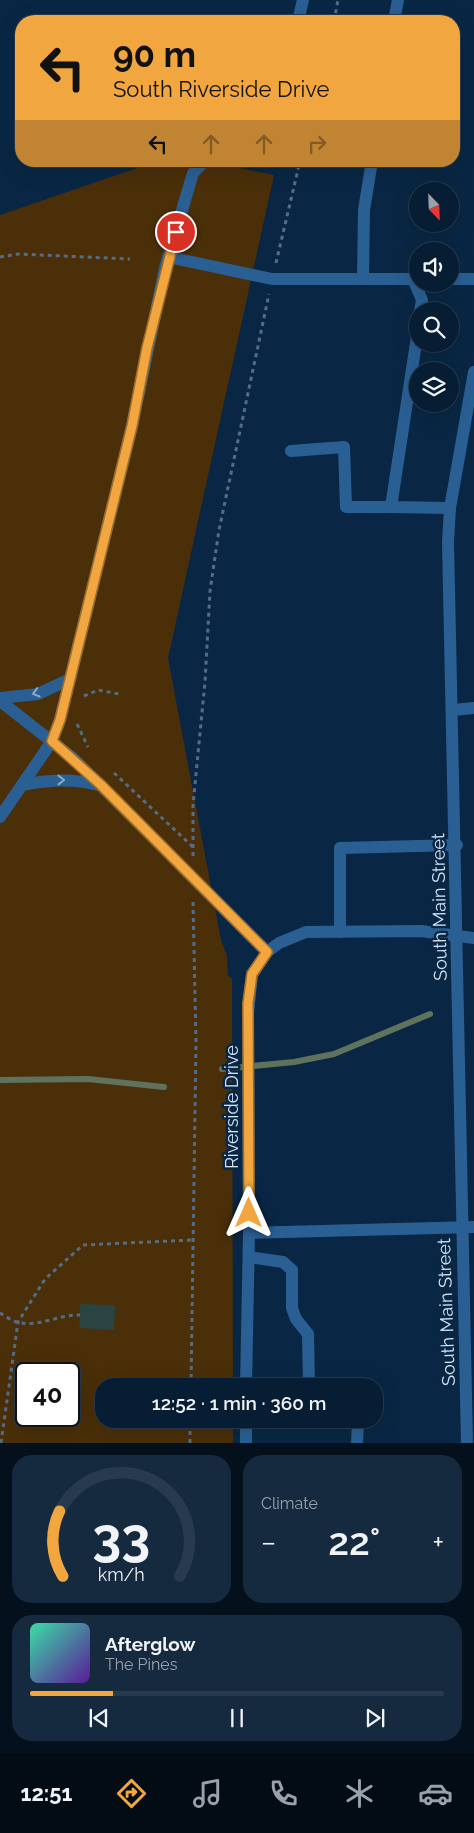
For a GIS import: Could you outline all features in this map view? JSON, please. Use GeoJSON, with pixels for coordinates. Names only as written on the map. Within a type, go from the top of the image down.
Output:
{"type":"FeatureCollection","features":[{"type":"Feature","properties":{"kind":"street"},"geometry":{"type":"LineString","coordinates":[[299,15],[303,0]]}},
{"type":"Feature","properties":{"kind":"street"},"geometry":{"type":"LineString","coordinates":[[395,15],[398,0]]}},
{"type":"Feature","properties":{"kind":"street"},"geometry":{"type":"LineString","coordinates":[[0,818],[52,741],[60,720],[132,426],[147,348],[168,257],[193,173],[199,167]]}},
{"type":"Feature","properties":{"kind":"street"},"geometry":{"type":"LineString","coordinates":[[363,278],[364,210],[371,167]]}},
{"type":"Feature","properties":{"kind":"street"},"geometry":{"type":"LineString","coordinates":[[168,257],[272,279],[409,279]]}},
{"type":"Feature","properties":{"kind":"street"},"geometry":{"type":"LineString","coordinates":[[459,279],[474,279]]}},
{"type":"Feature","properties":{"kind":"street"},"geometry":{"type":"LineString","coordinates":[[391,507],[415,352]]}},
{"type":"Feature","properties":{"kind":"street","name":"South Main Street"},"geometry":{"type":"LineString","coordinates":[[467,1443],[468,1227],[457,937],[448,542],[450,508],[474,372]]}},
{"type":"Feature","properties":{"kind":"street"},"geometry":{"type":"LineString","coordinates":[[291,451],[344,447],[346,507],[450,508]]}},
{"type":"Feature","properties":{"kind":"street"},"geometry":{"type":"LineString","coordinates":[[0,699],[38,694],[70,679]]}},
{"type":"Feature","properties":{"kind":"street"},"geometry":{"type":"LineString","coordinates":[[0,699],[52,741],[101,785],[267,952],[294,935],[306,932],[421,931],[474,938]]}},
{"type":"Feature","properties":{"kind":"street"},"geometry":{"type":"LineString","coordinates":[[453,710],[474,708]]}},
{"type":"Feature","properties":{"kind":"street"},"geometry":{"type":"LineString","coordinates":[[22,785],[50,780],[68,780],[101,785]]}},
{"type":"Feature","properties":{"kind":"street"},"geometry":{"type":"LineString","coordinates":[[340,932],[340,848],[456,845]]}},
{"type":"Feature","properties":{"kind":"street","name":"Riverside Drive"},"geometry":{"type":"LineString","coordinates":[[246,1378],[249,1257],[248,1014],[252,974],[267,952]]}},
{"type":"Feature","properties":{"kind":"street"},"geometry":{"type":"LineString","coordinates":[[249,1233],[468,1227]]}},
{"type":"Feature","properties":{"kind":"street"},"geometry":{"type":"LineString","coordinates":[[249,1257],[284,1262],[292,1270],[292,1308],[296,1319],[308,1334],[310,1378]]}},
{"type":"Feature","properties":{"kind":"street"},"geometry":{"type":"LineString","coordinates":[[246,1428],[246,1443]]}},
{"type":"Feature","properties":{"kind":"street"},"geometry":{"type":"LineString","coordinates":[[357,1443],[358,1428]]}},
{"type":"Feature","properties":{"kind":"path"},"geometry":{"type":"LineString","coordinates":[[335,15],[338,0]]}},
{"type":"Feature","properties":{"kind":"path"},"geometry":{"type":"LineString","coordinates":[[191,1378],[196,1042],[192,876],[193,805],[205,682],[210,591],[218,530],[272,279],[299,167]]}},
{"type":"Feature","properties":{"kind":"path"},"geometry":{"type":"LineString","coordinates":[[0,257],[18,254],[130,259]]}},
{"type":"Feature","properties":{"kind":"path"},"geometry":{"type":"LineString","coordinates":[[81,698],[88,692],[98,690],[119,694]]}},
{"type":"Feature","properties":{"kind":"path"},"geometry":{"type":"LineString","coordinates":[[75,717],[84,742],[93,753]]}},
{"type":"Feature","properties":{"kind":"path"},"geometry":{"type":"LineString","coordinates":[[113,772],[193,847]]}},
{"type":"Feature","properties":{"kind":"path"},"geometry":{"type":"LineString","coordinates":[[1,1443],[18,1322],[45,1279],[83,1245],[192,1240]]}},
{"type":"Feature","properties":{"kind":"path"},"geometry":{"type":"LineString","coordinates":[[0,1313],[18,1322],[39,1322],[69,1314],[80,1315]]}},
{"type":"Feature","properties":{"kind":"path"},"geometry":{"type":"LineString","coordinates":[[190,1428],[190,1443]]}},
{"type":"Feature","properties":{"kind":"shaded area"},"geometry":{"type":"Polygon","coordinates":[[[140,167],[234,167],[274,175],[168,658],[221,940],[227,956],[228,976],[232,978],[233,1378],[95,1378],[95,1428],[233,1428],[233,1443],[0,1443],[0,215],[140,167]]]}},
{"type":"Feature","properties":{"kind":"building"},"geometry":{"type":"Polygon","coordinates":[[[80,1304],[115,1305],[114,1330],[79,1328],[80,1304]]]}},
{"type":"Feature","properties":{"kind":"waterway"},"geometry":{"type":"LineString","coordinates":[[222,1069],[294,1062],[334,1054],[430,1014]]}},
{"type":"Feature","properties":{"kind":"waterway"},"geometry":{"type":"LineString","coordinates":[[0,1080],[88,1079],[164,1087]]}},
{"type":"Feature","properties":{"kind":"route"},"geometry":{"type":"LineString","coordinates":[[176,232],[165,268],[132,426],[60,720],[52,741],[101,785],[267,952],[252,974],[248,1003],[249,1213]]}}]}
